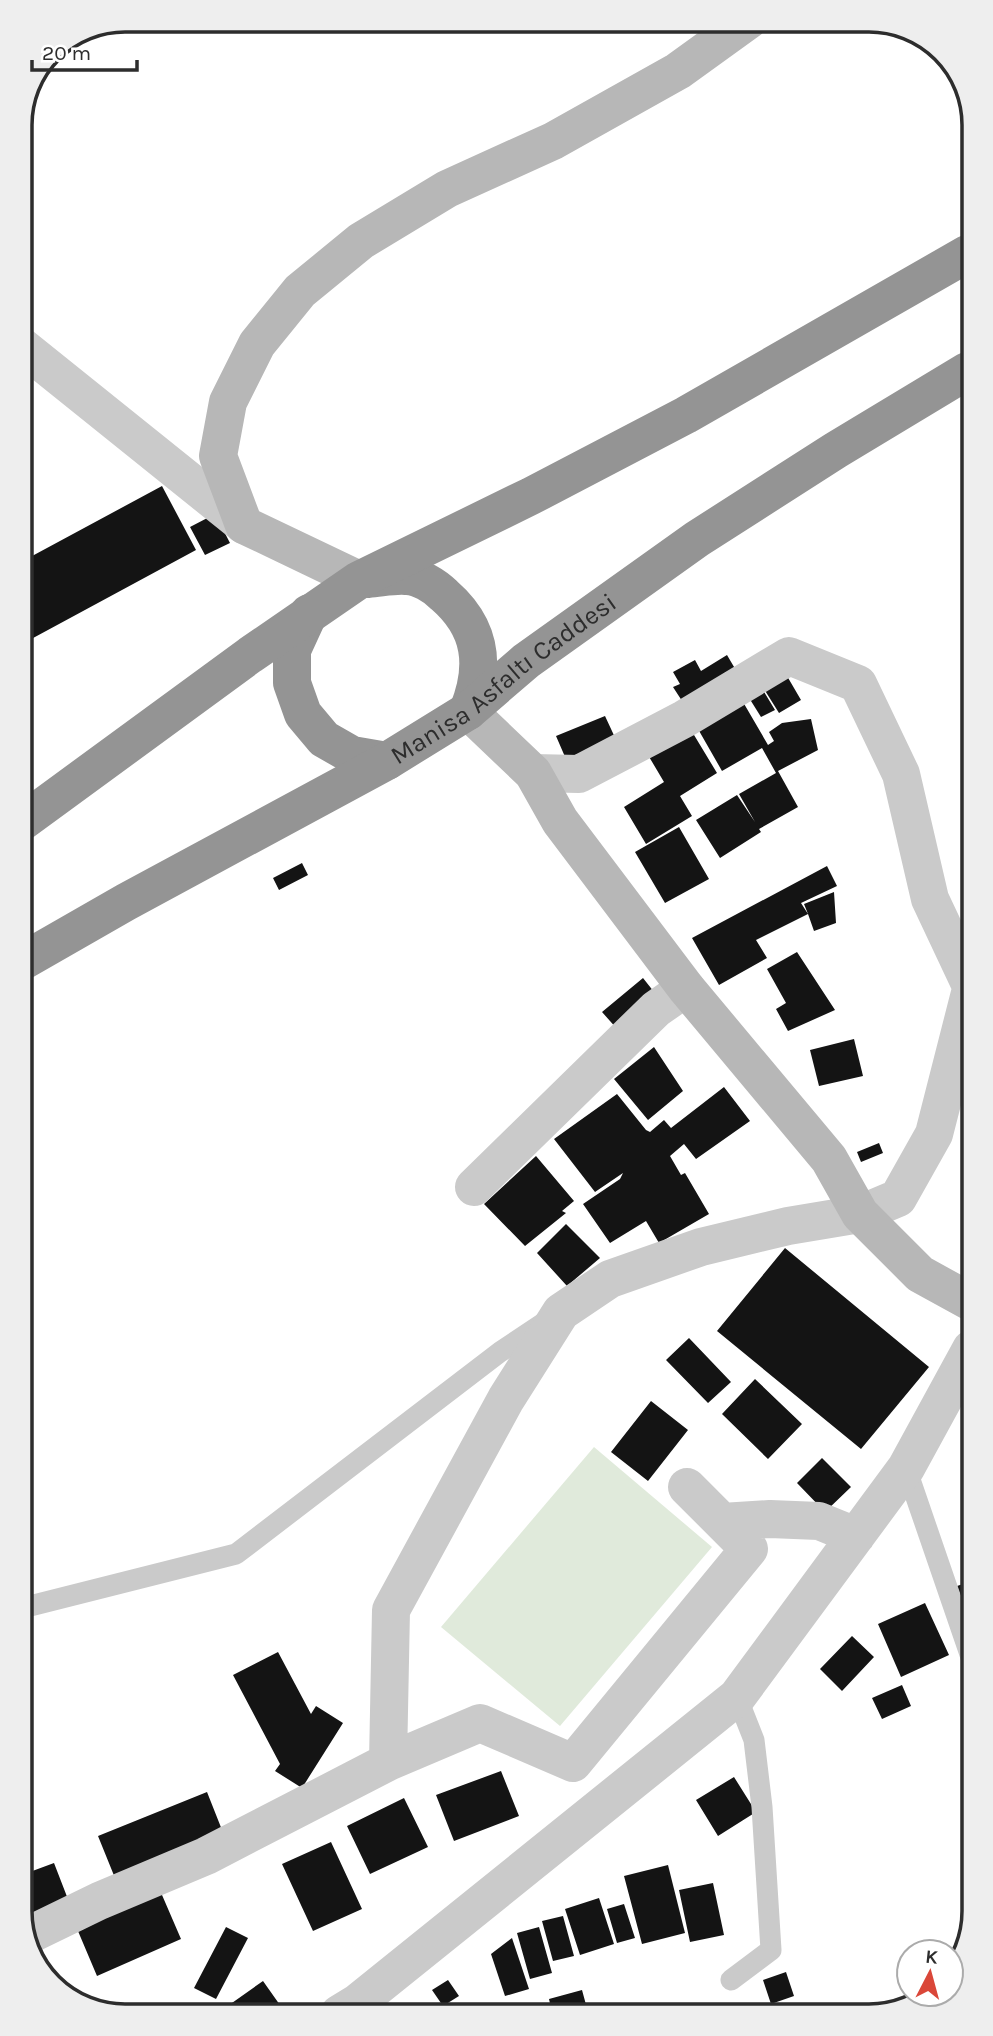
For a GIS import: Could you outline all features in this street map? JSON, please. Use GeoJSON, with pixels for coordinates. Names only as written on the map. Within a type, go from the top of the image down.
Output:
{"type":"FeatureCollection","features":[{"type":"Feature","properties":{"kind":"highway"},"geometry":{"type":"LineString","coordinates":[[32,815],[309,613],[359,580],[531,496],[686,415],[962,257]]}},
{"type":"Feature","properties":{"kind":"highway","name":"Manisa Asfaltı Caddesi"},"geometry":{"type":"LineString","coordinates":[[32,956],[387,761],[468,711],[526,661],[697,539],[962,374]]}},
{"type":"Feature","properties":{"kind":"highway"},"geometry":{"type":"LineString","coordinates":[[359,580],[408,576],[436,587],[457,607],[473,632],[479,661],[476,690],[468,711]]}},
{"type":"Feature","properties":{"kind":"highway"},"geometry":{"type":"LineString","coordinates":[[309,613],[292,650],[292,683],[303,714],[324,739],[352,755],[387,761]]}},
{"type":"Feature","properties":{"kind":"street"},"geometry":{"type":"LineString","coordinates":[[244,525],[218,456],[228,402],[257,344],[300,291],[361,241],[447,189],[564,135],[678,71],[732,32]]}},
{"type":"Feature","properties":{"kind":"street"},"geometry":{"type":"LineString","coordinates":[[32,355],[244,525],[359,580]]}},
{"type":"Feature","properties":{"kind":"street"},"geometry":{"type":"LineString","coordinates":[[533,773],[579,774],[684,719],[789,656],[858,684],[901,774],[930,899],[962,967]]}},
{"type":"Feature","properties":{"kind":"street"},"geometry":{"type":"LineString","coordinates":[[468,711],[533,773],[560,821],[685,988],[829,1159],[860,1214],[920,1274],[962,1297]]}},
{"type":"Feature","properties":{"kind":"street"},"geometry":{"type":"LineString","coordinates":[[474,1187],[656,1009],[685,988]]}},
{"type":"Feature","properties":{"kind":"street"},"geometry":{"type":"LineString","coordinates":[[388,1762],[391,1610],[506,1399],[561,1312],[610,1279],[701,1247],[788,1226],[860,1214],[898,1198],[934,1134],[962,1024]]}},
{"type":"Feature","properties":{"kind":"street"},"geometry":{"type":"LineString","coordinates":[[355,2004],[737,1697],[906,1468],[962,1365]]}},
{"type":"Feature","properties":{"kind":"street"},"geometry":{"type":"LineString","coordinates":[[34,1933],[206,1856],[388,1762],[480,1723],[573,1763],[749,1549],[687,1487]]}},
{"type":"Feature","properties":{"kind":"street"},"geometry":{"type":"LineString","coordinates":[[722,1522],[770,1519],[819,1521],[856,1536]]}},
{"type":"Feature","properties":{"kind":"lane"},"geometry":{"type":"LineString","coordinates":[[31,1606],[236,1553],[500,1352],[561,1312]]}},
{"type":"Feature","properties":{"kind":"lane"},"geometry":{"type":"LineString","coordinates":[[906,1468],[962,1631]]}},
{"type":"Feature","properties":{"kind":"lane"},"geometry":{"type":"LineString","coordinates":[[731,1980],[771,1950],[762,1807],[754,1740],[737,1697]]}},
{"type":"Feature","properties":{"kind":"green space"},"geometry":{"type":"Polygon","coordinates":[[[594,1447],[712,1547],[560,1726],[441,1627],[594,1447]]]}},
{"type":"Feature","properties":{"kind":"building"},"geometry":{"type":"Polygon","coordinates":[[[162,486],[196,550],[32,639],[32,556],[162,486]]]}},
{"type":"Feature","properties":{"kind":"building"},"geometry":{"type":"Polygon","coordinates":[[[215,514],[230,543],[205,555],[190,527],[215,514]]]}},
{"type":"Feature","properties":{"kind":"building"},"geometry":{"type":"Polygon","coordinates":[[[727,655],[737,672],[684,704],[673,687],[680,684],[673,672],[695,660],[701,671],[727,655]]]}},
{"type":"Feature","properties":{"kind":"building"},"geometry":{"type":"Polygon","coordinates":[[[787,676],[801,700],[779,713],[764,689],[787,676]]]}},
{"type":"Feature","properties":{"kind":"building"},"geometry":{"type":"Polygon","coordinates":[[[758,682],[775,710],[761,717],[746,693],[758,682]]]}},
{"type":"Feature","properties":{"kind":"building"},"geometry":{"type":"Polygon","coordinates":[[[743,702],[768,745],[774,741],[769,732],[782,723],[811,719],[818,750],[778,771],[798,807],[759,829],[761,832],[720,858],[696,820],[737,795],[755,822],[739,794],[776,773],[762,748],[722,771],[698,729],[743,702]]]}},
{"type":"Feature","properties":{"kind":"building"},"geometry":{"type":"Polygon","coordinates":[[[605,716],[618,744],[569,766],[556,736],[605,716]]]}},
{"type":"Feature","properties":{"kind":"building"},"geometry":{"type":"Polygon","coordinates":[[[691,730],[717,773],[680,796],[692,816],[646,844],[624,807],[664,782],[648,755],[691,730]]]}},
{"type":"Feature","properties":{"kind":"building"},"geometry":{"type":"Polygon","coordinates":[[[679,827],[709,879],[665,903],[635,852],[679,827]]]}},
{"type":"Feature","properties":{"kind":"building"},"geometry":{"type":"Polygon","coordinates":[[[302,863],[308,875],[279,890],[273,878],[302,863]]]}},
{"type":"Feature","properties":{"kind":"building"},"geometry":{"type":"Polygon","coordinates":[[[827,866],[837,886],[801,903],[808,914],[756,940],[767,958],[719,985],[692,938],[827,866]]]}},
{"type":"Feature","properties":{"kind":"building"},"geometry":{"type":"Polygon","coordinates":[[[834,892],[836,923],[814,931],[804,904],[834,892]]]}},
{"type":"Feature","properties":{"kind":"building"},"geometry":{"type":"Polygon","coordinates":[[[797,952],[835,1010],[788,1031],[776,1009],[786,1003],[767,969],[797,952]]]}},
{"type":"Feature","properties":{"kind":"building"},"geometry":{"type":"Polygon","coordinates":[[[643,978],[658,997],[618,1030],[602,1012],[643,978]]]}},
{"type":"Feature","properties":{"kind":"building"},"geometry":{"type":"Polygon","coordinates":[[[854,1039],[863,1076],[819,1086],[810,1050],[854,1039]]]}},
{"type":"Feature","properties":{"kind":"building"},"geometry":{"type":"Polygon","coordinates":[[[654,1047],[683,1091],[648,1120],[614,1079],[654,1047]]]}},
{"type":"Feature","properties":{"kind":"building"},"geometry":{"type":"Polygon","coordinates":[[[724,1087],[750,1121],[696,1159],[684,1144],[670,1156],[681,1175],[685,1173],[709,1214],[659,1243],[646,1221],[610,1243],[583,1204],[620,1179],[623,1173],[595,1192],[554,1139],[617,1094],[650,1132],[664,1120],[671,1128],[724,1087]]]}},
{"type":"Feature","properties":{"kind":"building"},"geometry":{"type":"Polygon","coordinates":[[[879,1143],[883,1153],[861,1162],[857,1152],[879,1143]]]}},
{"type":"Feature","properties":{"kind":"building"},"geometry":{"type":"Polygon","coordinates":[[[536,1156],[574,1201],[562,1211],[566,1213],[525,1246],[484,1204],[536,1156]]]}},
{"type":"Feature","properties":{"kind":"building"},"geometry":{"type":"Polygon","coordinates":[[[566,1224],[600,1258],[567,1286],[537,1253],[566,1224]]]}},
{"type":"Feature","properties":{"kind":"building"},"geometry":{"type":"Polygon","coordinates":[[[785,1248],[929,1367],[861,1449],[717,1331],[785,1248]]]}},
{"type":"Feature","properties":{"kind":"building"},"geometry":{"type":"Polygon","coordinates":[[[689,1338],[731,1382],[708,1403],[666,1360],[689,1338]]]}},
{"type":"Feature","properties":{"kind":"building"},"geometry":{"type":"Polygon","coordinates":[[[755,1379],[802,1424],[768,1459],[722,1414],[755,1379]]]}},
{"type":"Feature","properties":{"kind":"building"},"geometry":{"type":"Polygon","coordinates":[[[651,1401],[688,1430],[648,1481],[611,1452],[651,1401]]]}},
{"type":"Feature","properties":{"kind":"building"},"geometry":{"type":"Polygon","coordinates":[[[822,1458],[851,1487],[825,1512],[797,1483],[822,1458]]]}},
{"type":"Feature","properties":{"kind":"building"},"geometry":{"type":"Polygon","coordinates":[[[962,1584],[962,1601],[957,1586],[962,1584]]]}},
{"type":"Feature","properties":{"kind":"building"},"geometry":{"type":"Polygon","coordinates":[[[925,1603],[949,1655],[901,1677],[878,1624],[925,1603]]]}},
{"type":"Feature","properties":{"kind":"building"},"geometry":{"type":"Polygon","coordinates":[[[852,1636],[874,1657],[842,1691],[820,1669],[852,1636]]]}},
{"type":"Feature","properties":{"kind":"building"},"geometry":{"type":"Polygon","coordinates":[[[278,1652],[311,1714],[316,1706],[343,1723],[302,1788],[275,1771],[280,1764],[233,1675],[278,1652]]]}},
{"type":"Feature","properties":{"kind":"building"},"geometry":{"type":"Polygon","coordinates":[[[902,1685],[911,1706],[882,1719],[872,1698],[902,1685]]]}},
{"type":"Feature","properties":{"kind":"building"},"geometry":{"type":"Polygon","coordinates":[[[501,1771],[519,1816],[454,1841],[436,1795],[501,1771]]]}},
{"type":"Feature","properties":{"kind":"building"},"geometry":{"type":"Polygon","coordinates":[[[734,1777],[756,1812],[718,1836],[696,1800],[734,1777]]]}},
{"type":"Feature","properties":{"kind":"building"},"geometry":{"type":"Polygon","coordinates":[[[207,1792],[224,1835],[115,1878],[98,1836],[207,1792]]]}},
{"type":"Feature","properties":{"kind":"building"},"geometry":{"type":"Polygon","coordinates":[[[404,1798],[428,1847],[370,1874],[347,1826],[404,1798]]]}},
{"type":"Feature","properties":{"kind":"building"},"geometry":{"type":"Polygon","coordinates":[[[331,1842],[362,1909],[313,1931],[282,1864],[331,1842]]]}},
{"type":"Feature","properties":{"kind":"building"},"geometry":{"type":"Polygon","coordinates":[[[54,1863],[71,1907],[32,1921],[31,1872],[54,1863]]]}},
{"type":"Feature","properties":{"kind":"building"},"geometry":{"type":"Polygon","coordinates":[[[668,1865],[685,1933],[642,1944],[624,1876],[668,1865]]]}},
{"type":"Feature","properties":{"kind":"building"},"geometry":{"type":"Polygon","coordinates":[[[713,1883],[724,1935],[690,1942],[679,1890],[713,1883]]]}},
{"type":"Feature","properties":{"kind":"building"},"geometry":{"type":"Polygon","coordinates":[[[159,1888],[181,1939],[97,1976],[75,1924],[159,1888]]]}},
{"type":"Feature","properties":{"kind":"building"},"geometry":{"type":"Polygon","coordinates":[[[599,1898],[614,1944],[580,1955],[565,1909],[599,1898]]]}},
{"type":"Feature","properties":{"kind":"building"},"geometry":{"type":"Polygon","coordinates":[[[624,1904],[635,1938],[617,1943],[607,1909],[624,1904]]]}},
{"type":"Feature","properties":{"kind":"building"},"geometry":{"type":"Polygon","coordinates":[[[563,1916],[574,1956],[553,1961],[542,1921],[563,1916]]]}},
{"type":"Feature","properties":{"kind":"building"},"geometry":{"type":"Polygon","coordinates":[[[226,1927],[248,1938],[216,1999],[194,1988],[226,1927]]]}},
{"type":"Feature","properties":{"kind":"building"},"geometry":{"type":"Polygon","coordinates":[[[539,1927],[552,1973],[530,1979],[517,1933],[539,1927]]]}},
{"type":"Feature","properties":{"kind":"building"},"geometry":{"type":"Polygon","coordinates":[[[512,1938],[529,1989],[505,1996],[491,1954],[512,1938]]]}},
{"type":"Feature","properties":{"kind":"building"},"geometry":{"type":"Polygon","coordinates":[[[786,1972],[794,1996],[771,2004],[763,1980],[786,1972]]]}},
{"type":"Feature","properties":{"kind":"building"},"geometry":{"type":"Polygon","coordinates":[[[448,1980],[459,1996],[442,2004],[432,1990],[448,1980]]]}},
{"type":"Feature","properties":{"kind":"building"},"geometry":{"type":"Polygon","coordinates":[[[263,1981],[279,2004],[230,2004],[263,1981]]]}},
{"type":"Feature","properties":{"kind":"building"},"geometry":{"type":"Polygon","coordinates":[[[582,1990],[586,2004],[550,2004],[549,1999],[582,1990]]]}}]}
